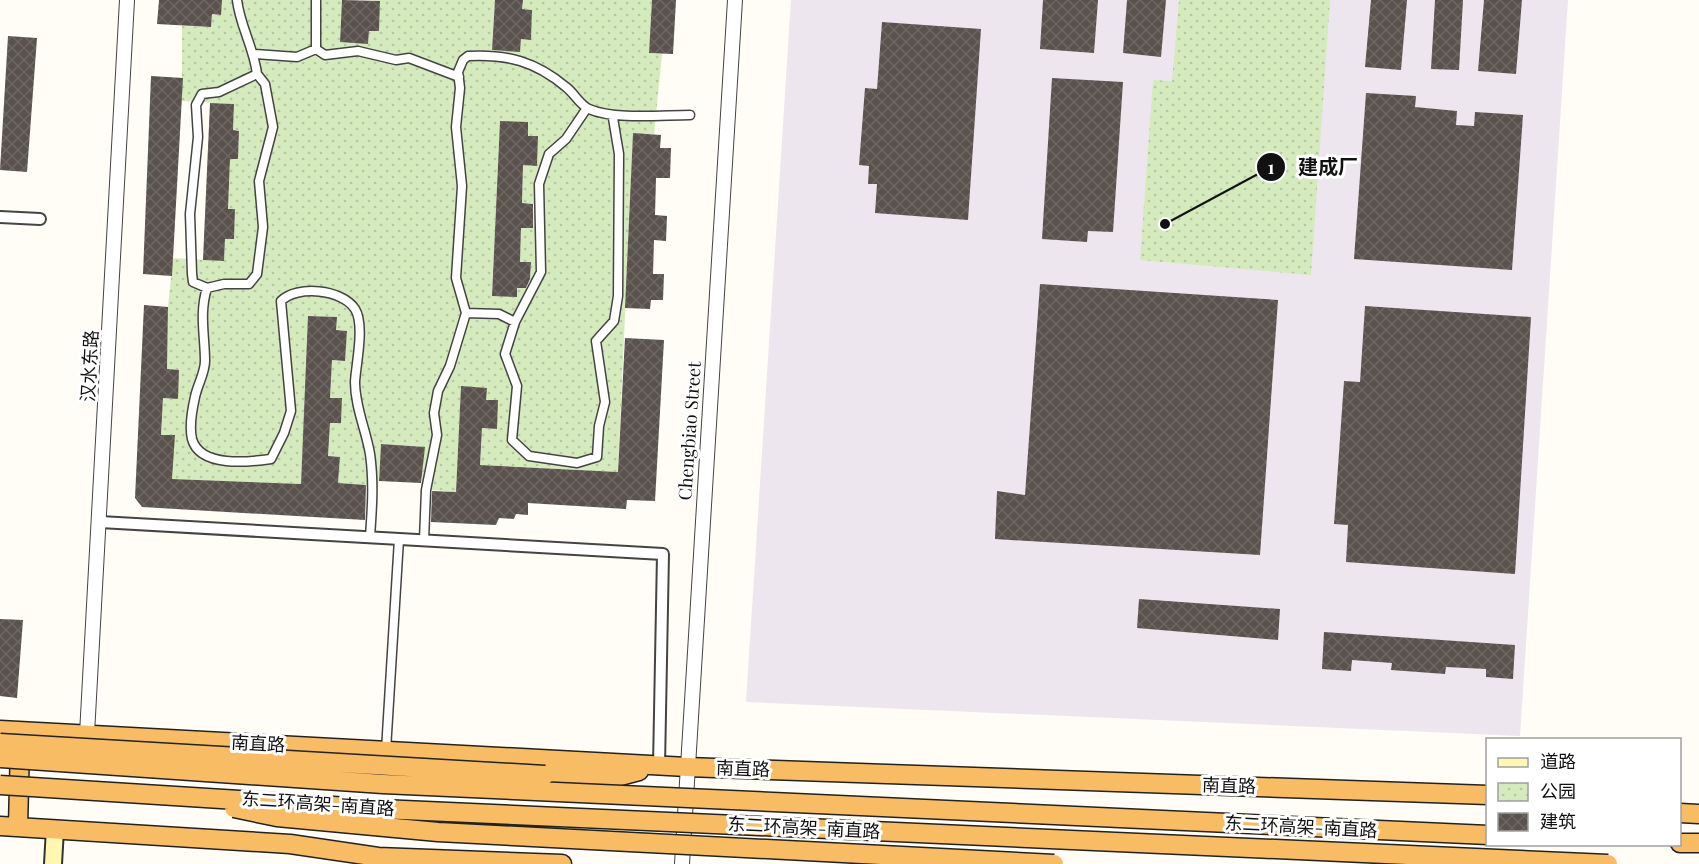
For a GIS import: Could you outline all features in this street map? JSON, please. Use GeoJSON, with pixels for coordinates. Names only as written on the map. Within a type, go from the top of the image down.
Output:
{"type":"FeatureCollection","features":[{"type":"Feature","properties":{"kind":"highway","name":"南直路"},"geometry":{"type":"LineString","coordinates":[[0,730],[658,766],[1486,795]]}},
{"type":"Feature","properties":{"kind":"highway"},"geometry":{"type":"LineString","coordinates":[[21,731],[9,827],[290,844],[378,857],[562,864]]}},
{"type":"Feature","properties":{"kind":"highway"},"geometry":{"type":"LineString","coordinates":[[0,743],[545,775],[620,776],[658,766]]}},
{"type":"Feature","properties":{"kind":"highway","name":"东二环高架-南直路"},"geometry":{"type":"LineString","coordinates":[[0,758],[383,784],[1486,835]]}},
{"type":"Feature","properties":{"kind":"highway","name":"东二环高架-南直路"},"geometry":{"type":"LineString","coordinates":[[0,784],[393,809],[1608,864]]}},
{"type":"Feature","properties":{"kind":"highway"},"geometry":{"type":"LineString","coordinates":[[162,794],[278,817],[438,832],[1054,864]]}},
{"type":"Feature","properties":{"kind":"highway"},"geometry":{"type":"LineString","coordinates":[[1681,813],[1699,814]]}},
{"type":"Feature","properties":{"kind":"highway"},"geometry":{"type":"LineString","coordinates":[[1681,843],[1699,843]]}},
{"type":"Feature","properties":{"kind":"main road"},"geometry":{"type":"LineString","coordinates":[[53,864],[55,829]]}},
{"type":"Feature","properties":{"kind":"street","name":"汉水东路"},"geometry":{"type":"LineString","coordinates":[[87,734],[127,0]]}},
{"type":"Feature","properties":{"kind":"street"},"geometry":{"type":"LineString","coordinates":[[237,0],[239,17],[255,54],[256,74],[265,84],[273,127],[259,181],[263,227],[257,274],[249,284],[224,284],[207,288],[193,282],[192,274],[190,214],[198,137],[196,105],[202,94],[219,92],[256,74]]}},
{"type":"Feature","properties":{"kind":"street"},"geometry":{"type":"LineString","coordinates":[[316,0],[316,49]]}},
{"type":"Feature","properties":{"kind":"street","name":"Chengbiao Street"},"geometry":{"type":"LineString","coordinates":[[682,864],[735,0]]}},
{"type":"Feature","properties":{"kind":"street"},"geometry":{"type":"LineString","coordinates":[[255,54],[297,57],[316,49]]}},
{"type":"Feature","properties":{"kind":"street"},"geometry":{"type":"LineString","coordinates":[[316,49],[325,55],[358,51],[396,60],[409,58],[459,77]]}},
{"type":"Feature","properties":{"kind":"street"},"geometry":{"type":"LineString","coordinates":[[424,540],[426,490],[437,435],[434,413],[438,391],[450,366],[466,313],[456,278],[462,186],[456,127],[462,60],[468,57],[510,56],[549,75],[567,87],[587,108],[604,113],[690,115]]}},
{"type":"Feature","properties":{"kind":"street"},"geometry":{"type":"LineString","coordinates":[[587,108],[566,139],[549,154],[539,184],[541,272],[515,322],[505,354],[517,386],[512,440],[529,456],[578,463],[597,457],[599,426],[605,402],[596,341],[614,321],[618,296],[619,154],[613,118]]}},
{"type":"Feature","properties":{"kind":"street"},"geometry":{"type":"LineString","coordinates":[[0,217],[40,219]]}},
{"type":"Feature","properties":{"kind":"street"},"geometry":{"type":"LineString","coordinates":[[207,288],[203,302],[205,361],[195,395],[190,426],[192,440],[199,451],[223,461],[248,463],[271,459],[284,434],[291,411],[281,301],[288,294],[310,292],[344,297],[356,310],[359,334],[355,385],[361,425],[370,452],[373,487],[370,537]]}},
{"type":"Feature","properties":{"kind":"street"},"geometry":{"type":"LineString","coordinates":[[466,313],[480,311],[499,314],[515,322]]}},
{"type":"Feature","properties":{"kind":"street"},"geometry":{"type":"LineString","coordinates":[[100,522],[663,554],[658,766]]}},
{"type":"Feature","properties":{"kind":"street"},"geometry":{"type":"LineString","coordinates":[[386,751],[399,538]]}},
{"type":"Feature","properties":{"kind":"shaded area"},"geometry":{"type":"Polygon","coordinates":[[[791,0],[1568,0],[1520,736],[746,702],[791,0]]]}},
{"type":"Feature","properties":{"kind":"green space"},"geometry":{"type":"Polygon","coordinates":[[[222,0],[342,0],[340,42],[368,43],[369,31],[379,31],[380,1],[370,0],[495,0],[492,50],[520,52],[521,39],[531,39],[532,10],[522,9],[523,0],[652,0],[649,53],[662,54],[654,134],[633,134],[618,472],[480,465],[482,428],[497,429],[497,400],[486,400],[486,388],[461,387],[456,492],[421,489],[424,447],[381,444],[378,489],[369,485],[338,483],[340,457],[328,456],[330,423],[341,423],[342,399],[330,398],[332,360],[345,361],[347,331],[336,330],[336,317],[309,316],[301,484],[172,479],[174,435],[161,435],[163,398],[178,399],[167,369],[168,307],[173,258],[224,261],[225,239],[234,239],[235,210],[228,209],[230,159],[238,158],[239,131],[233,130],[234,104],[182,101],[182,26],[211,27],[212,14],[220,15],[222,0]],[[500,121],[492,295],[517,297],[517,288],[530,288],[531,262],[520,262],[521,228],[533,228],[534,204],[522,203],[523,165],[537,166],[538,137],[528,136],[528,122],[500,121]]]}},
{"type":"Feature","properties":{"kind":"green space"},"geometry":{"type":"Polygon","coordinates":[[[1179,0],[1330,0],[1311,275],[1140,260],[1153,80],[1172,81],[1179,0]]]}},
{"type":"Feature","properties":{"kind":"building"},"geometry":{"type":"Polygon","coordinates":[[[159,0],[222,0],[221,15],[212,14],[211,27],[157,24],[159,0]]]}},
{"type":"Feature","properties":{"kind":"building"},"geometry":{"type":"Polygon","coordinates":[[[342,0],[380,1],[379,31],[369,31],[368,44],[340,42],[342,0]]]}},
{"type":"Feature","properties":{"kind":"building"},"geometry":{"type":"Polygon","coordinates":[[[495,0],[523,0],[522,9],[532,10],[531,40],[521,39],[520,52],[492,50],[495,0]]]}},
{"type":"Feature","properties":{"kind":"building"},"geometry":{"type":"Polygon","coordinates":[[[652,0],[676,0],[673,54],[649,53],[652,0]]]}},
{"type":"Feature","properties":{"kind":"building"},"geometry":{"type":"Polygon","coordinates":[[[1043,0],[1098,0],[1094,53],[1040,49],[1043,0]]]}},
{"type":"Feature","properties":{"kind":"building"},"geometry":{"type":"Polygon","coordinates":[[[1127,0],[1166,0],[1161,57],[1123,53],[1127,0]]]}},
{"type":"Feature","properties":{"kind":"building"},"geometry":{"type":"Polygon","coordinates":[[[1371,0],[1407,0],[1401,70],[1365,67],[1371,0]]]}},
{"type":"Feature","properties":{"kind":"building"},"geometry":{"type":"Polygon","coordinates":[[[1435,0],[1463,0],[1459,70],[1431,69],[1435,0]]]}},
{"type":"Feature","properties":{"kind":"building"},"geometry":{"type":"Polygon","coordinates":[[[1484,0],[1522,0],[1516,74],[1478,71],[1484,0]]]}},
{"type":"Feature","properties":{"kind":"building"},"geometry":{"type":"Polygon","coordinates":[[[882,22],[981,29],[968,220],[875,213],[877,184],[868,184],[869,166],[859,165],[865,88],[877,89],[882,22]]]}},
{"type":"Feature","properties":{"kind":"building"},"geometry":{"type":"Polygon","coordinates":[[[8,36],[37,38],[27,172],[0,170],[8,36]]]}},
{"type":"Feature","properties":{"kind":"building"},"geometry":{"type":"Polygon","coordinates":[[[151,76],[183,78],[172,276],[143,274],[151,76]]]}},
{"type":"Feature","properties":{"kind":"building"},"geometry":{"type":"Polygon","coordinates":[[[1052,78],[1123,82],[1113,232],[1088,231],[1087,242],[1042,239],[1052,78]]]}},
{"type":"Feature","properties":{"kind":"building"},"geometry":{"type":"Polygon","coordinates":[[[1366,93],[1416,96],[1415,107],[1457,111],[1456,125],[1474,126],[1475,112],[1523,115],[1512,270],[1354,259],[1366,93]]]}},
{"type":"Feature","properties":{"kind":"building"},"geometry":{"type":"Polygon","coordinates":[[[210,103],[234,104],[233,130],[239,131],[238,159],[230,159],[228,209],[235,209],[234,239],[225,239],[224,261],[203,260],[210,103]]]}},
{"type":"Feature","properties":{"kind":"building"},"geometry":{"type":"Polygon","coordinates":[[[500,121],[528,122],[528,136],[538,136],[537,166],[523,165],[522,203],[533,204],[533,228],[521,228],[520,262],[531,262],[530,279],[526,288],[517,288],[517,297],[492,296],[500,121]]]}},
{"type":"Feature","properties":{"kind":"building"},"geometry":{"type":"Polygon","coordinates":[[[633,133],[661,135],[660,148],[671,148],[670,178],[656,178],[655,215],[667,216],[666,241],[654,240],[653,274],[664,274],[663,300],[651,300],[650,309],[625,308],[633,133]]]}},
{"type":"Feature","properties":{"kind":"building"},"geometry":{"type":"Polygon","coordinates":[[[1040,284],[1278,300],[1260,555],[995,539],[997,491],[1025,495],[1040,284]]]}},
{"type":"Feature","properties":{"kind":"building"},"geometry":{"type":"Polygon","coordinates":[[[144,305],[168,307],[167,369],[179,370],[178,399],[163,398],[161,435],[175,435],[172,479],[301,484],[308,316],[337,317],[336,330],[347,331],[345,361],[332,360],[330,398],[342,398],[341,423],[330,423],[328,456],[340,457],[338,483],[366,485],[365,520],[142,507],[135,498],[144,305]]]}},
{"type":"Feature","properties":{"kind":"building"},"geometry":{"type":"Polygon","coordinates":[[[1365,306],[1531,317],[1515,574],[1346,562],[1348,525],[1334,524],[1344,381],[1360,382],[1365,306]]]}},
{"type":"Feature","properties":{"kind":"building"},"geometry":{"type":"Polygon","coordinates":[[[625,338],[664,340],[655,501],[627,500],[626,509],[528,503],[528,515],[516,514],[514,519],[499,518],[496,525],[431,522],[432,491],[456,492],[461,386],[487,388],[486,400],[498,400],[497,429],[482,428],[480,465],[618,472],[625,338]]]}},
{"type":"Feature","properties":{"kind":"building"},"geometry":{"type":"Polygon","coordinates":[[[381,444],[425,447],[421,483],[379,481],[381,444]]]}},
{"type":"Feature","properties":{"kind":"building"},"geometry":{"type":"Polygon","coordinates":[[[1139,599],[1280,609],[1278,640],[1137,628],[1139,599]]]}},
{"type":"Feature","properties":{"kind":"building"},"geometry":{"type":"Polygon","coordinates":[[[0,619],[23,620],[17,698],[0,696],[0,619]]]}},
{"type":"Feature","properties":{"kind":"building"},"geometry":{"type":"Polygon","coordinates":[[[1324,632],[1515,645],[1513,679],[1486,677],[1486,669],[1446,667],[1445,674],[1391,670],[1392,663],[1352,660],[1351,671],[1322,669],[1324,632]]]}},
{"type":"Feature","properties":{"kind":"place","name":"建成厂"},"geometry":{"type":"Point","coordinates":[1165,224]}}]}
